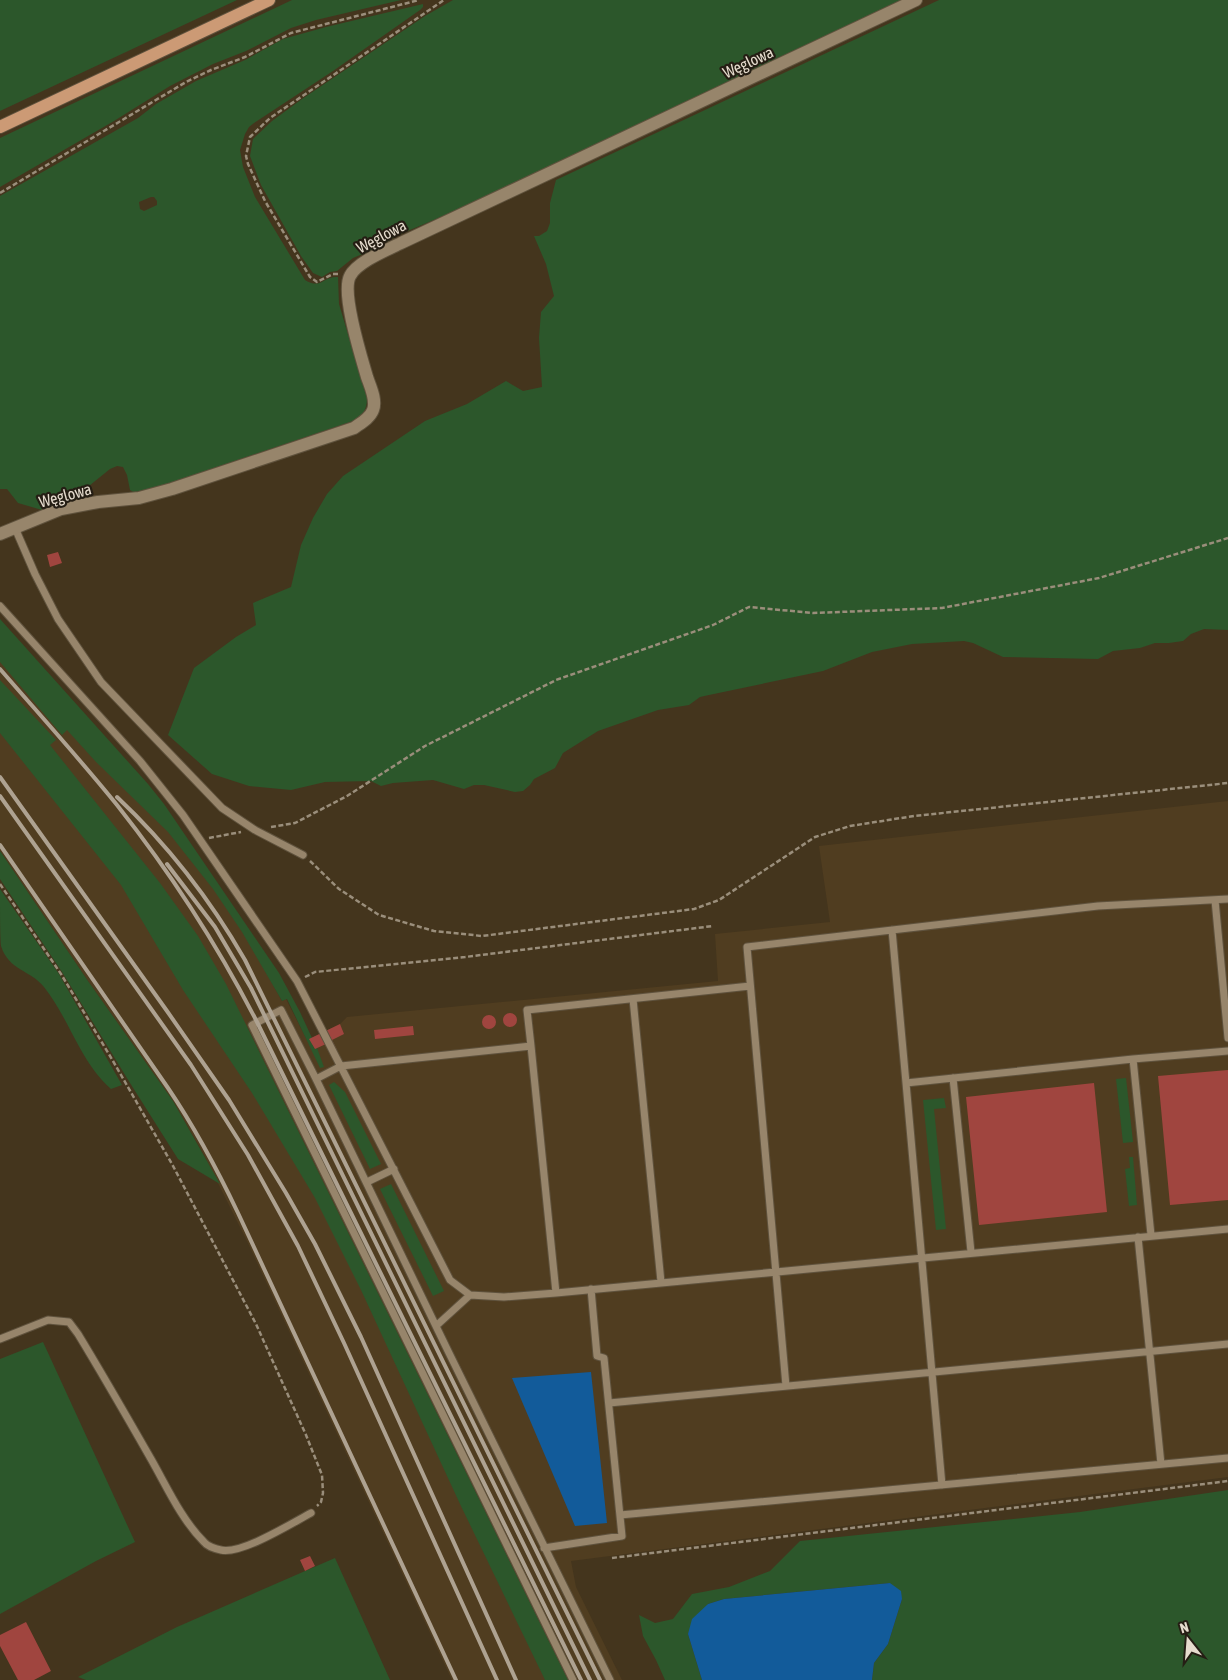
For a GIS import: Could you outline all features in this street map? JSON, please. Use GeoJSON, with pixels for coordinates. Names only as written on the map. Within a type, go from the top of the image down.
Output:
{"type":"FeatureCollection","features":[{"type":"Feature","properties":{"kind":"main road"},"geometry":{"type":"LineString","coordinates":[[0,127],[270,0]]}},
{"type":"Feature","properties":{"kind":"street","name":"Węglowa"},"geometry":{"type":"LineString","coordinates":[[1,537],[15,528],[52,512],[82,504],[139,498],[172,489],[354,428],[371,414],[374,408],[373,396],[347,295],[349,277],[357,267],[400,243],[916,0]]}},
{"type":"Feature","properties":{"kind":"lane"},"geometry":{"type":"LineString","coordinates":[[15,528],[35,574],[58,619],[101,682],[222,808],[255,830],[303,855]]}},
{"type":"Feature","properties":{"kind":"lane"},"geometry":{"type":"LineString","coordinates":[[0,606],[140,761],[201,840],[297,981],[450,1280],[470,1295],[504,1297],[556,1293],[1138,1236],[1228,1229]]}},
{"type":"Feature","properties":{"kind":"lane"},"geometry":{"type":"LineString","coordinates":[[1215,900],[1228,1038]]}},
{"type":"Feature","properties":{"kind":"lane"},"geometry":{"type":"LineString","coordinates":[[786,1386],[747,947],[1098,906],[1228,900]]}},
{"type":"Feature","properties":{"kind":"lane"},"geometry":{"type":"LineString","coordinates":[[892,930],[923,1257],[942,1485]]}},
{"type":"Feature","properties":{"kind":"lane"},"geometry":{"type":"LineString","coordinates":[[556,1293],[527,1010],[750,986]]}},
{"type":"Feature","properties":{"kind":"lane"},"geometry":{"type":"LineString","coordinates":[[633,999],[661,1282]]}},
{"type":"Feature","properties":{"kind":"lane"},"geometry":{"type":"LineString","coordinates":[[573,1680],[252,1025],[281,1010],[610,1680]]}},
{"type":"Feature","properties":{"kind":"lane"},"geometry":{"type":"LineString","coordinates":[[316,1079],[341,1066],[531,1046]]}},
{"type":"Feature","properties":{"kind":"lane"},"geometry":{"type":"LineString","coordinates":[[906,1083],[1228,1051]]}},
{"type":"Feature","properties":{"kind":"lane"},"geometry":{"type":"LineString","coordinates":[[1133,1059],[1150,1235]]}},
{"type":"Feature","properties":{"kind":"lane"},"geometry":{"type":"LineString","coordinates":[[953,1078],[971,1252]]}},
{"type":"Feature","properties":{"kind":"lane"},"geometry":{"type":"LineString","coordinates":[[367,1182],[394,1169]]}},
{"type":"Feature","properties":{"kind":"lane"},"geometry":{"type":"LineString","coordinates":[[1138,1236],[1161,1464]]}},
{"type":"Feature","properties":{"kind":"lane"},"geometry":{"type":"LineString","coordinates":[[544,1548],[622,1536],[604,1358],[597,1356],[591,1289]]}},
{"type":"Feature","properties":{"kind":"lane"},"geometry":{"type":"LineString","coordinates":[[436,1326],[470,1295]]}},
{"type":"Feature","properties":{"kind":"lane"},"geometry":{"type":"LineString","coordinates":[[0,1339],[48,1320],[64,1320],[69,1322],[127,1417],[176,1504],[205,1544],[221,1551],[237,1549],[264,1538],[311,1513]]}},
{"type":"Feature","properties":{"kind":"lane"},"geometry":{"type":"LineString","coordinates":[[609,1403],[1228,1344]]}},
{"type":"Feature","properties":{"kind":"lane"},"geometry":{"type":"LineString","coordinates":[[620,1515],[1228,1458]]}},
{"type":"Feature","properties":{"kind":"path"},"geometry":{"type":"LineString","coordinates":[[0,193],[186,82],[245,57],[282,37],[326,23],[419,0]]}},
{"type":"Feature","properties":{"kind":"path"},"geometry":{"type":"LineString","coordinates":[[349,277],[333,274],[317,282],[310,277],[257,186],[246,156],[250,137],[270,118],[444,0]]}},
{"type":"Feature","properties":{"kind":"path"},"geometry":{"type":"LineString","coordinates":[[201,840],[295,822],[347,796],[425,746],[556,680],[713,626],[749,607],[813,614],[942,608],[1099,578],[1228,538]]}},
{"type":"Feature","properties":{"kind":"path"},"geometry":{"type":"LineString","coordinates":[[303,855],[339,889],[379,916],[434,931],[482,936],[609,918],[694,909],[719,900],[815,837],[850,826],[924,815],[1228,783]]}},
{"type":"Feature","properties":{"kind":"path"},"geometry":{"type":"LineString","coordinates":[[0,884],[61,974],[113,1061],[172,1164],[256,1324],[322,1475],[323,1493],[321,1502],[311,1513]]}},
{"type":"Feature","properties":{"kind":"path"},"geometry":{"type":"LineString","coordinates":[[297,981],[315,972],[465,957],[713,926]]}},
{"type":"Feature","properties":{"kind":"path"},"geometry":{"type":"LineString","coordinates":[[612,1558],[1228,1481]]}},
{"type":"Feature","properties":{"kind":"shaded area"},"geometry":{"type":"Polygon","coordinates":[[[0,648],[124,759],[229,906],[282,1001],[286,999],[307,1040],[340,1024],[347,1017],[718,981],[715,934],[830,922],[819,846],[1228,801],[1228,1477],[571,1561],[576,1587],[622,1680],[452,1680],[247,1241],[203,1153],[173,1101],[88,981],[0,851],[0,648]]]}},
{"type":"Feature","properties":{"kind":"green space"},"geometry":{"type":"Polygon","coordinates":[[[0,0],[237,0],[0,111],[0,0]]]}},
{"type":"Feature","properties":{"kind":"green space"},"geometry":{"type":"Polygon","coordinates":[[[292,0],[401,0],[316,20],[291,28],[246,51],[213,64],[170,86],[0,187],[0,138],[292,0]]]}},
{"type":"Feature","properties":{"kind":"green space"},"geometry":{"type":"Polygon","coordinates":[[[453,0],[907,0],[472,204],[398,235],[377,248],[353,258],[337,271],[330,272],[322,277],[313,273],[301,256],[261,185],[250,156],[253,139],[272,121],[302,99],[425,16],[453,0]]]}},
{"type":"Feature","properties":{"kind":"green space"},"geometry":{"type":"Polygon","coordinates":[[[939,0],[1228,0],[1228,630],[1204,629],[1191,634],[1183,641],[1155,643],[1140,648],[1113,651],[1098,659],[1003,657],[973,643],[964,641],[912,644],[872,652],[823,671],[700,697],[689,705],[658,710],[598,731],[563,753],[555,768],[534,779],[523,791],[515,792],[484,785],[474,785],[464,789],[433,780],[393,783],[381,786],[371,781],[325,782],[291,790],[249,786],[212,774],[168,735],[194,668],[236,637],[256,625],[253,603],[291,587],[301,545],[313,518],[327,494],[343,476],[425,421],[467,404],[506,381],[523,391],[542,387],[539,338],[541,312],[554,296],[546,264],[534,236],[539,236],[547,231],[550,223],[550,203],[556,180],[939,0]]]}},
{"type":"Feature","properties":{"kind":"green space"},"geometry":{"type":"Polygon","coordinates":[[[423,4],[420,10],[254,123],[245,134],[240,150],[243,167],[255,197],[305,280],[315,284],[329,278],[338,277],[339,304],[367,398],[364,412],[353,421],[143,492],[135,493],[130,490],[123,467],[117,466],[110,469],[79,494],[42,510],[18,503],[7,489],[0,489],[0,196],[138,118],[156,104],[196,81],[245,60],[283,39],[423,4]],[[154,197],[139,202],[140,209],[144,211],[157,205],[154,197]]]}},
{"type":"Feature","properties":{"kind":"green space"},"geometry":{"type":"Polygon","coordinates":[[[0,619],[164,804],[279,973],[300,1012],[312,1038],[310,1040],[315,1049],[317,1048],[324,1067],[320,1068],[287,999],[282,1001],[242,932],[213,889],[168,832],[96,762],[67,730],[62,735],[0,662],[0,619]]]}},
{"type":"Feature","properties":{"kind":"green space"},"geometry":{"type":"Polygon","coordinates":[[[0,680],[56,740],[50,745],[160,883],[198,936],[226,984],[568,1680],[545,1680],[460,1504],[361,1290],[315,1198],[252,1093],[183,990],[121,885],[0,733],[0,680]]]}},
{"type":"Feature","properties":{"kind":"green space"},"geometry":{"type":"Polygon","coordinates":[[[0,851],[88,981],[173,1101],[220,1184],[178,1159],[62,972],[0,879],[0,851]]]}},
{"type":"Feature","properties":{"kind":"green space"},"geometry":{"type":"Polygon","coordinates":[[[0,889],[59,974],[122,1085],[111,1089],[100,1078],[44,987],[39,981],[9,961],[1,946],[0,889]]]}},
{"type":"Feature","properties":{"kind":"green space"},"geometry":{"type":"Polygon","coordinates":[[[1126,1078],[1133,1142],[1123,1143],[1116,1079],[1126,1078]]]}},
{"type":"Feature","properties":{"kind":"green space"},"geometry":{"type":"Polygon","coordinates":[[[334,1082],[345,1092],[381,1164],[370,1169],[329,1085],[334,1082]]]}},
{"type":"Feature","properties":{"kind":"green space"},"geometry":{"type":"Polygon","coordinates":[[[944,1098],[946,1108],[934,1109],[946,1229],[936,1230],[923,1100],[944,1098]]]}},
{"type":"Feature","properties":{"kind":"green space"},"geometry":{"type":"Polygon","coordinates":[[[1129,1157],[1133,1157],[1137,1205],[1129,1206],[1125,1169],[1130,1168],[1129,1157]]]}},
{"type":"Feature","properties":{"kind":"green space"},"geometry":{"type":"Polygon","coordinates":[[[391,1184],[444,1291],[433,1296],[380,1189],[391,1184]]]}},
{"type":"Feature","properties":{"kind":"green space"},"geometry":{"type":"Polygon","coordinates":[[[43,1342],[135,1542],[96,1561],[0,1614],[0,1359],[43,1342]]]}},
{"type":"Feature","properties":{"kind":"green space"},"geometry":{"type":"Polygon","coordinates":[[[1228,1490],[1228,1680],[872,1680],[874,1663],[888,1644],[902,1599],[890,1583],[724,1599],[708,1604],[688,1634],[702,1680],[665,1680],[643,1636],[639,1615],[655,1623],[673,1619],[692,1594],[729,1587],[770,1571],[800,1541],[1080,1512],[1228,1490]]]}},
{"type":"Feature","properties":{"kind":"green space"},"geometry":{"type":"Polygon","coordinates":[[[335,1558],[390,1680],[86,1680],[78,1677],[177,1627],[335,1558]]]}},
{"type":"Feature","properties":{"kind":"water"},"geometry":{"type":"Polygon","coordinates":[[[591,1372],[607,1523],[575,1526],[512,1378],[591,1372]]]}},
{"type":"Feature","properties":{"kind":"water"},"geometry":{"type":"Polygon","coordinates":[[[890,1583],[901,1591],[902,1599],[888,1644],[874,1663],[872,1680],[702,1680],[688,1634],[692,1619],[708,1604],[724,1599],[890,1583]]]}},
{"type":"Feature","properties":{"kind":"building"},"geometry":{"type":"Polygon","coordinates":[[[58,552],[62,563],[50,567],[47,555],[58,552]]]}},
{"type":"Feature","properties":{"kind":"building"},"geometry":{"type":"Polygon","coordinates":[[[510,1013],[515,1015],[517,1020],[515,1025],[510,1027],[505,1025],[503,1020],[505,1015],[510,1013]]]}},
{"type":"Feature","properties":{"kind":"building"},"geometry":{"type":"Polygon","coordinates":[[[489,1015],[494,1017],[496,1022],[494,1027],[489,1029],[484,1027],[482,1022],[484,1017],[489,1015]]]}},
{"type":"Feature","properties":{"kind":"building"},"geometry":{"type":"Polygon","coordinates":[[[340,1024],[344,1034],[332,1040],[337,1050],[330,1053],[326,1044],[315,1049],[309,1039],[340,1024]]]}},
{"type":"Feature","properties":{"kind":"building"},"geometry":{"type":"Polygon","coordinates":[[[413,1026],[414,1035],[375,1039],[374,1030],[413,1026]]]}},
{"type":"Feature","properties":{"kind":"building"},"geometry":{"type":"Polygon","coordinates":[[[1228,1070],[1228,1200],[1170,1205],[1158,1076],[1228,1070]]]}},
{"type":"Feature","properties":{"kind":"building"},"geometry":{"type":"Polygon","coordinates":[[[1094,1083],[1107,1212],[979,1225],[966,1097],[1094,1083]]]}},
{"type":"Feature","properties":{"kind":"building"},"geometry":{"type":"Polygon","coordinates":[[[310,1556],[315,1566],[305,1571],[300,1560],[310,1556]]]}},
{"type":"Feature","properties":{"kind":"building"},"geometry":{"type":"Polygon","coordinates":[[[26,1622],[51,1671],[34,1680],[18,1680],[0,1646],[0,1635],[26,1622]]]}},
{"type":"Feature","properties":{"kind":"railway"},"geometry":{"type":"LineString","coordinates":[[0,669],[88,770],[137,830],[192,910],[226,965],[257,1022],[581,1680]]}},
{"type":"Feature","properties":{"kind":"railway"},"geometry":{"type":"LineString","coordinates":[[0,777],[229,1100],[286,1193],[315,1244],[361,1337],[516,1680]]}},
{"type":"Feature","properties":{"kind":"railway"},"geometry":{"type":"LineString","coordinates":[[0,796],[191,1065],[248,1155],[298,1246],[497,1680]]}},
{"type":"Feature","properties":{"kind":"railway"},"geometry":{"type":"LineString","coordinates":[[117,797],[154,834],[203,894],[245,960],[600,1680]]}},
{"type":"Feature","properties":{"kind":"railway"},"geometry":{"type":"LineString","coordinates":[[0,845],[168,1088],[205,1149],[238,1213],[456,1680]]}},
{"type":"Feature","properties":{"kind":"railway"},"geometry":{"type":"LineString","coordinates":[[167,864],[215,927],[251,988],[590,1680]]}}]}
